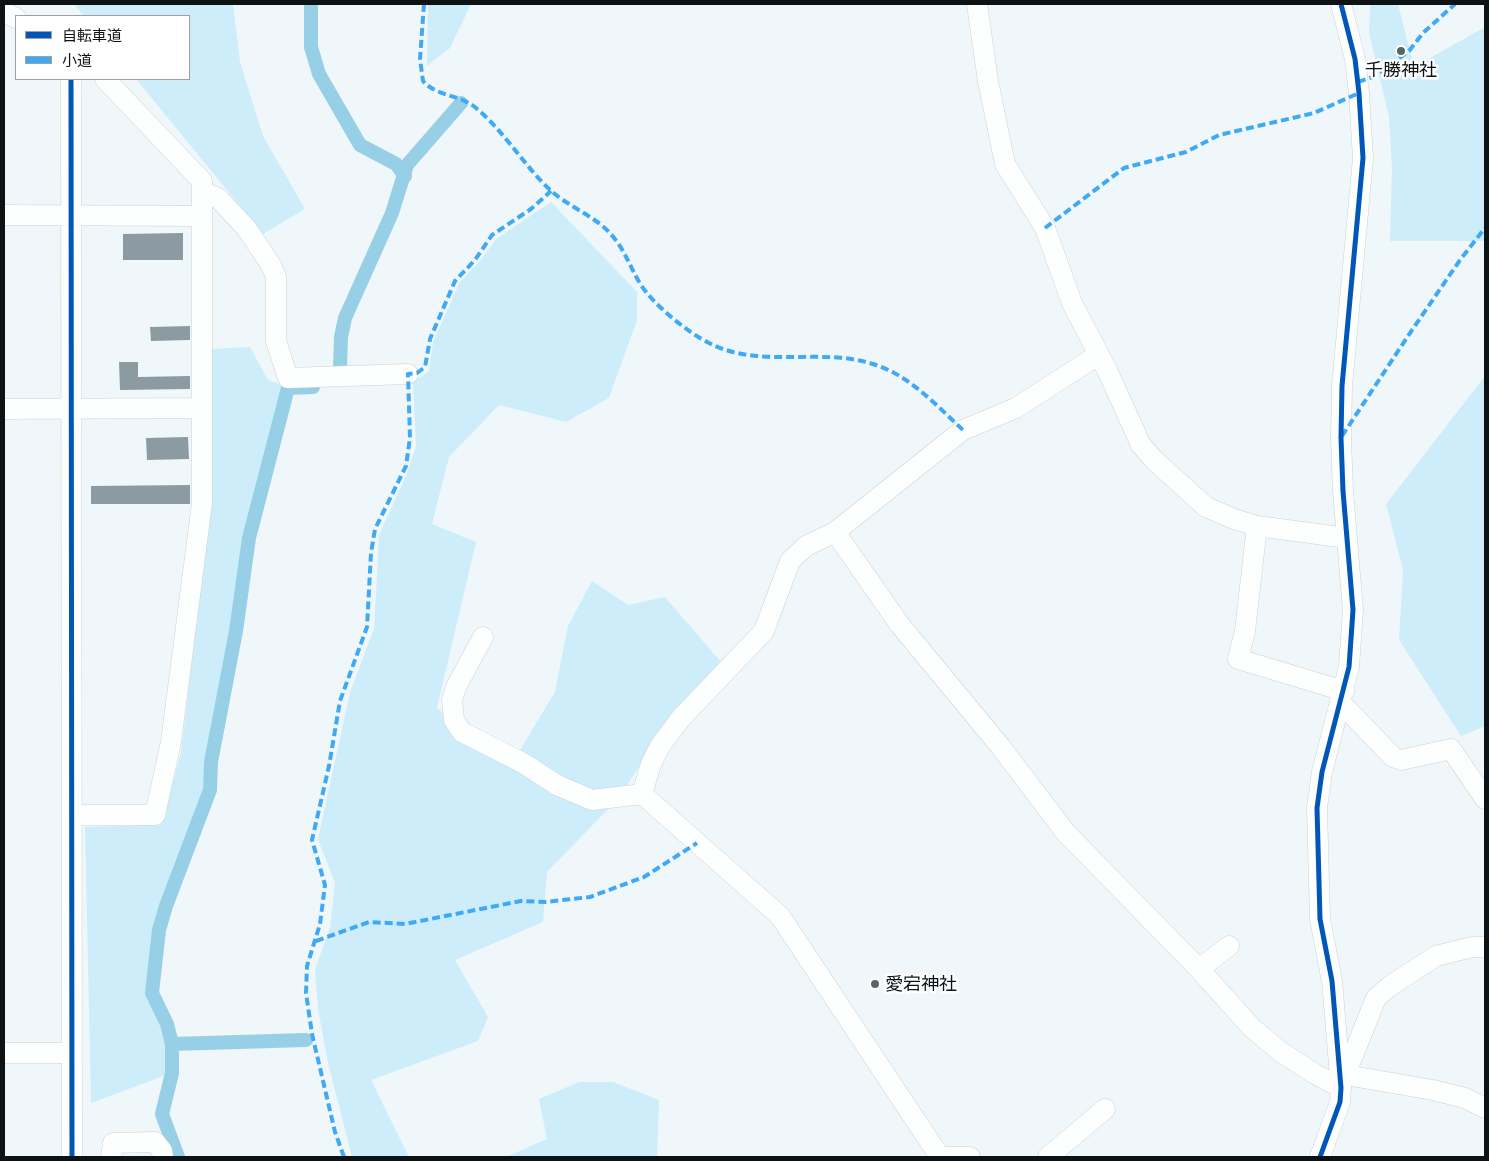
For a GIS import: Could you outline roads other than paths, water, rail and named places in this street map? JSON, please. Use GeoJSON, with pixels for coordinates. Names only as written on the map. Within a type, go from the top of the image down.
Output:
{"type":"FeatureCollection","features":[{"type":"Feature","properties":{"kind":"street"},"geometry":{"type":"LineString","coordinates":[[977,4],[988,81],[1005,164],[1045,228],[1072,303],[1108,372],[1141,446],[1206,507],[1257,526],[1347,538]]}},
{"type":"Feature","properties":{"kind":"street"},"geometry":{"type":"LineString","coordinates":[[1320,1157],[1340,1102],[1342,1078],[1332,981],[1320,919],[1317,808],[1322,772],[1350,667],[1354,610],[1342,473],[1342,386],[1363,158],[1355,58],[1341,4]]}},
{"type":"Feature","properties":{"kind":"street"},"geometry":{"type":"LineString","coordinates":[[70,80],[73,815],[72,1157]]}},
{"type":"Feature","properties":{"kind":"street"},"geometry":{"type":"LineString","coordinates":[[73,815],[155,814],[171,742],[202,503],[202,182],[106,80]]}},
{"type":"Feature","properties":{"kind":"street"},"geometry":{"type":"LineString","coordinates":[[203,192],[218,198],[241,223],[271,265],[276,277],[276,341],[288,378],[408,374]]}},
{"type":"Feature","properties":{"kind":"street"},"geometry":{"type":"LineString","coordinates":[[4,214],[202,216]]}},
{"type":"Feature","properties":{"kind":"street"},"geometry":{"type":"LineString","coordinates":[[642,794],[651,764],[660,746],[681,718],[764,631],[790,561],[806,546],[835,532],[963,430],[1016,408],[1098,355]]}},
{"type":"Feature","properties":{"kind":"street"},"geometry":{"type":"LineString","coordinates":[[4,409],[201,408]]}},
{"type":"Feature","properties":{"kind":"street"},"geometry":{"type":"LineString","coordinates":[[1257,526],[1246,632],[1238,659],[1342,697],[1393,757],[1401,760],[1451,749],[1485,799]]}},
{"type":"Feature","properties":{"kind":"street"},"geometry":{"type":"LineString","coordinates":[[835,532],[900,626],[1000,746],[1066,834],[1199,970],[1252,1028],[1315,1074],[1433,1090],[1465,1098],[1485,1108]]}},
{"type":"Feature","properties":{"kind":"street"},"geometry":{"type":"LineString","coordinates":[[483,637],[456,687],[452,700],[454,720],[462,732],[523,763],[557,785],[592,800],[642,794],[780,916],[939,1157],[970,1157]]}},
{"type":"Feature","properties":{"kind":"street"},"geometry":{"type":"LineString","coordinates":[[1199,970],[1229,946]]}},
{"type":"Feature","properties":{"kind":"street"},"geometry":{"type":"LineString","coordinates":[[1342,1078],[1376,998],[1390,986],[1436,956],[1472,947],[1485,947]]}},
{"type":"Feature","properties":{"kind":"street"},"geometry":{"type":"LineString","coordinates":[[4,1053],[72,1053]]}},
{"type":"Feature","properties":{"kind":"street"},"geometry":{"type":"LineString","coordinates":[[1048,1157],[1105,1109]]}},
{"type":"Feature","properties":{"kind":"street"},"geometry":{"type":"LineString","coordinates":[[111,1157],[113,1143],[155,1142],[162,1150],[164,1157]]}},
{"type":"Feature","properties":{"kind":"waterway"},"geometry":{"type":"LineString","coordinates":[[311,4],[311,47],[319,74],[360,145],[396,164],[405,176]]}},
{"type":"Feature","properties":{"kind":"waterway"},"geometry":{"type":"LineString","coordinates":[[340,367],[341,337],[345,318],[392,213],[407,165],[461,103]]}},
{"type":"Feature","properties":{"kind":"waterway"},"geometry":{"type":"LineString","coordinates":[[178,1157],[162,1114],[172,1073],[172,1044],[167,1024],[152,993],[159,930],[166,906],[210,790],[211,762],[236,631],[249,538],[288,388],[313,387]]}},
{"type":"Feature","properties":{"kind":"waterway"},"geometry":{"type":"LineString","coordinates":[[172,1044],[306,1040]]}},
{"type":"Feature","properties":{"kind":"place","name":"千勝神社"},"geometry":{"type":"Point","coordinates":[1401,51]}},
{"type":"Feature","properties":{"kind":"place","name":"愛宕神社"},"geometry":{"type":"Point","coordinates":[875,984]}}]}
